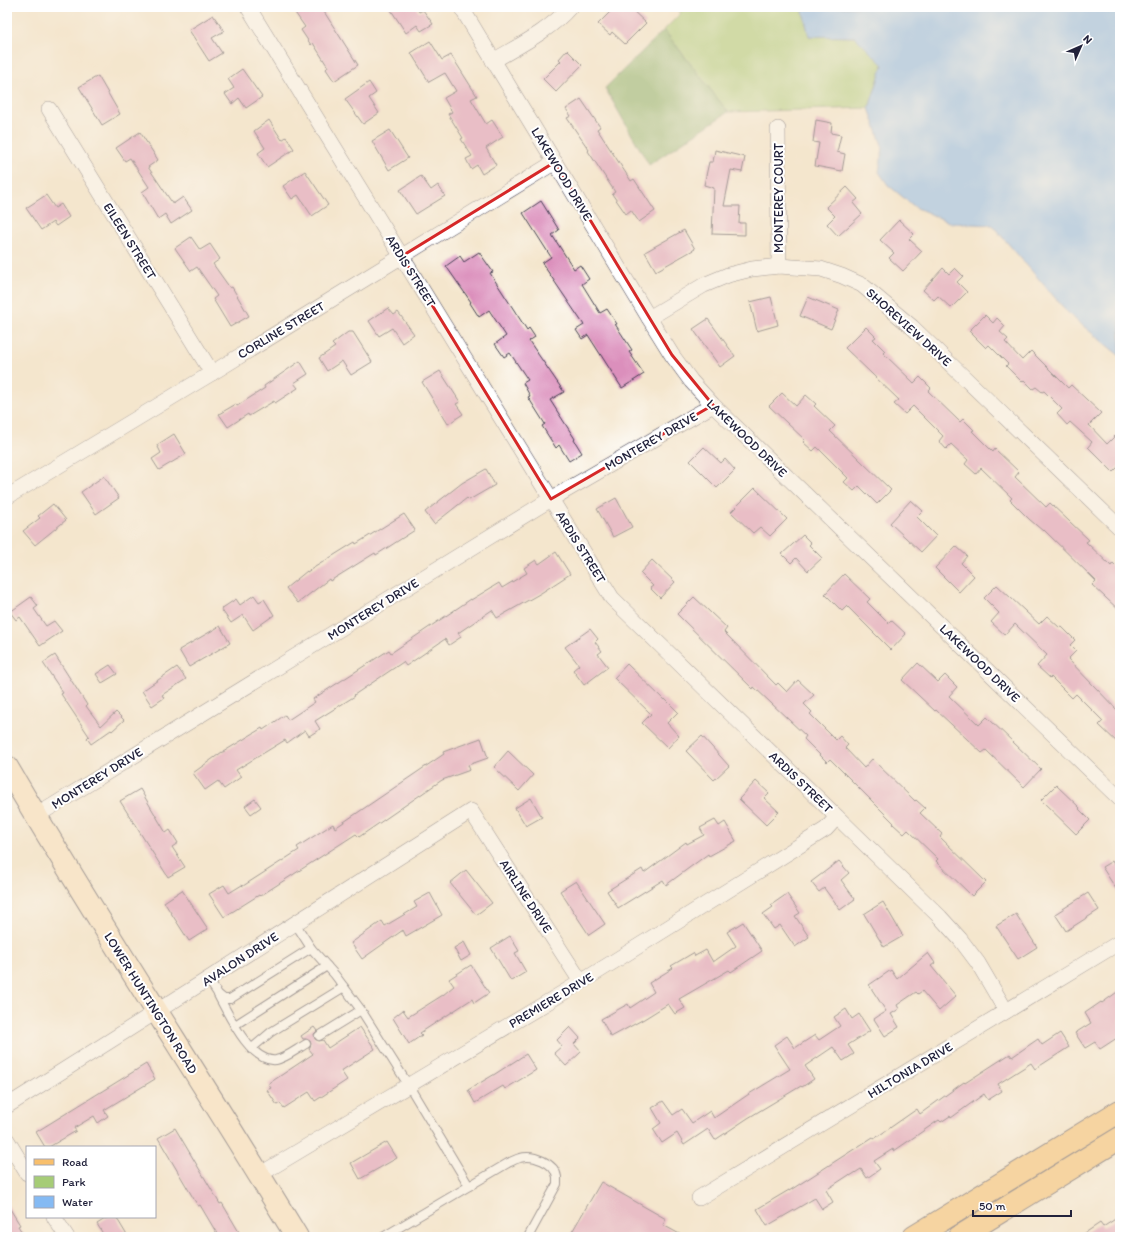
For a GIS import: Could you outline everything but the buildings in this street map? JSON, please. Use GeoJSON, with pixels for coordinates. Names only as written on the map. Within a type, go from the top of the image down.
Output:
{"type":"FeatureCollection","features":[{"type":"Feature","properties":{"kind":"main road","name":"LOWER HUNTINGTON ROAD"},"geometry":{"type":"LineString","coordinates":[[7,768],[156,1012],[297,1237]]}},
{"type":"Feature","properties":{"kind":"main road"},"geometry":{"type":"LineString","coordinates":[[914,1237],[1120,1111]]}},
{"type":"Feature","properties":{"kind":"main road"},"geometry":{"type":"LineString","coordinates":[[959,1237],[1120,1138]]}},
{"type":"Feature","properties":{"kind":"street","name":"ARDIS STREET"},"geometry":{"type":"LineString","coordinates":[[248,7],[612,598],[940,917],[960,939],[978,963],[1006,1012]]}},
{"type":"Feature","properties":{"kind":"street","name":"LAKEWOOD DRIVE"},"geometry":{"type":"LineString","coordinates":[[460,7],[649,318],[672,355],[691,381],[713,405],[1120,799]]}},
{"type":"Feature","properties":{"kind":"street"},"geometry":{"type":"LineString","coordinates":[[493,61],[543,32],[570,7]]}},
{"type":"Feature","properties":{"kind":"street","name":"EILEEN STREET"},"geometry":{"type":"LineString","coordinates":[[48,109],[212,373]]}},
{"type":"Feature","properties":{"kind":"street","name":"MONTEREY COURT"},"geometry":{"type":"LineString","coordinates":[[778,129],[779,266]]}},
{"type":"Feature","properties":{"kind":"street","name":"CORLINE STREET"},"geometry":{"type":"LineString","coordinates":[[7,496],[212,373],[555,162]]}},
{"type":"Feature","properties":{"kind":"street","name":"SHOREVIEW DRIVE"},"geometry":{"type":"LineString","coordinates":[[649,318],[704,285],[728,275],[752,268],[779,266],[821,269],[842,276],[862,285],[912,327],[1120,528]]}},
{"type":"Feature","properties":{"kind":"street","name":"MONTEREY DRIVE"},"geometry":{"type":"LineString","coordinates":[[36,816],[551,499],[713,405]]}},
{"type":"Feature","properties":{"kind":"street","name":"AVALON DRIVE"},"geometry":{"type":"LineString","coordinates":[[7,1106],[471,811]]}},
{"type":"Feature","properties":{"kind":"street","name":"AIRLINE DRIVE"},"geometry":{"type":"LineString","coordinates":[[471,811],[581,982]]}},
{"type":"Feature","properties":{"kind":"street","name":"PREMIERE DRIVE"},"geometry":{"type":"LineString","coordinates":[[259,1175],[581,982],[826,829],[837,818]]}},
{"type":"Feature","properties":{"kind":"street","name":"HILTONIA DRIVE"},"geometry":{"type":"LineString","coordinates":[[699,1198],[1120,942]]}},
{"type":"Feature","properties":{"kind":"street"},"geometry":{"type":"LineString","coordinates":[[7,1140],[26,1171]]}},
{"type":"Feature","properties":{"kind":"street"},"geometry":{"type":"LineString","coordinates":[[55,1218],[66,1237]]}},
{"type":"Feature","properties":{"kind":"lane"},"geometry":{"type":"LineString","coordinates":[[295,923],[312,948],[361,1010],[469,1186]]}},
{"type":"Feature","properties":{"kind":"lane"},"geometry":{"type":"LineString","coordinates":[[218,994],[224,999],[230,998],[312,948]]}},
{"type":"Feature","properties":{"kind":"lane"},"geometry":{"type":"LineString","coordinates":[[235,1025],[327,966]]}},
{"type":"Feature","properties":{"kind":"lane"},"geometry":{"type":"LineString","coordinates":[[208,979],[251,1049],[260,1056],[269,1060],[277,1059],[288,1055],[306,1044]]}},
{"type":"Feature","properties":{"kind":"lane"},"geometry":{"type":"LineString","coordinates":[[251,1049],[271,1032],[344,987]]}},
{"type":"Feature","properties":{"kind":"lane"},"geometry":{"type":"LineString","coordinates":[[319,1036],[361,1010]]}},
{"type":"Feature","properties":{"kind":"lane"},"geometry":{"type":"LineString","coordinates":[[383,1237],[508,1163],[521,1157],[532,1157],[544,1161],[553,1168],[557,1176],[557,1184],[528,1237]]}},
{"type":"Feature","properties":{"kind":"highlighted area"},"geometry":{"type":"Polygon","coordinates":[[[555,162],[672,355],[713,405],[551,499],[402,256],[555,162]]]}},
{"type":"Feature","properties":{"kind":"green space"},"geometry":{"type":"Polygon","coordinates":[[[675,7],[802,7],[809,36],[855,37],[883,65],[869,108],[728,112],[664,30],[681,13],[675,7]]]}},
{"type":"Feature","properties":{"kind":"green space"},"geometry":{"type":"Polygon","coordinates":[[[664,30],[728,112],[649,165],[605,88],[664,30]]]}},
{"type":"Feature","properties":{"kind":"water"},"geometry":{"type":"Polygon","coordinates":[[[802,7],[1120,7],[1120,356],[1070,315],[992,225],[951,223],[915,207],[888,185],[879,172],[883,148],[869,108],[883,65],[855,37],[809,36],[802,7]]]}}]}
